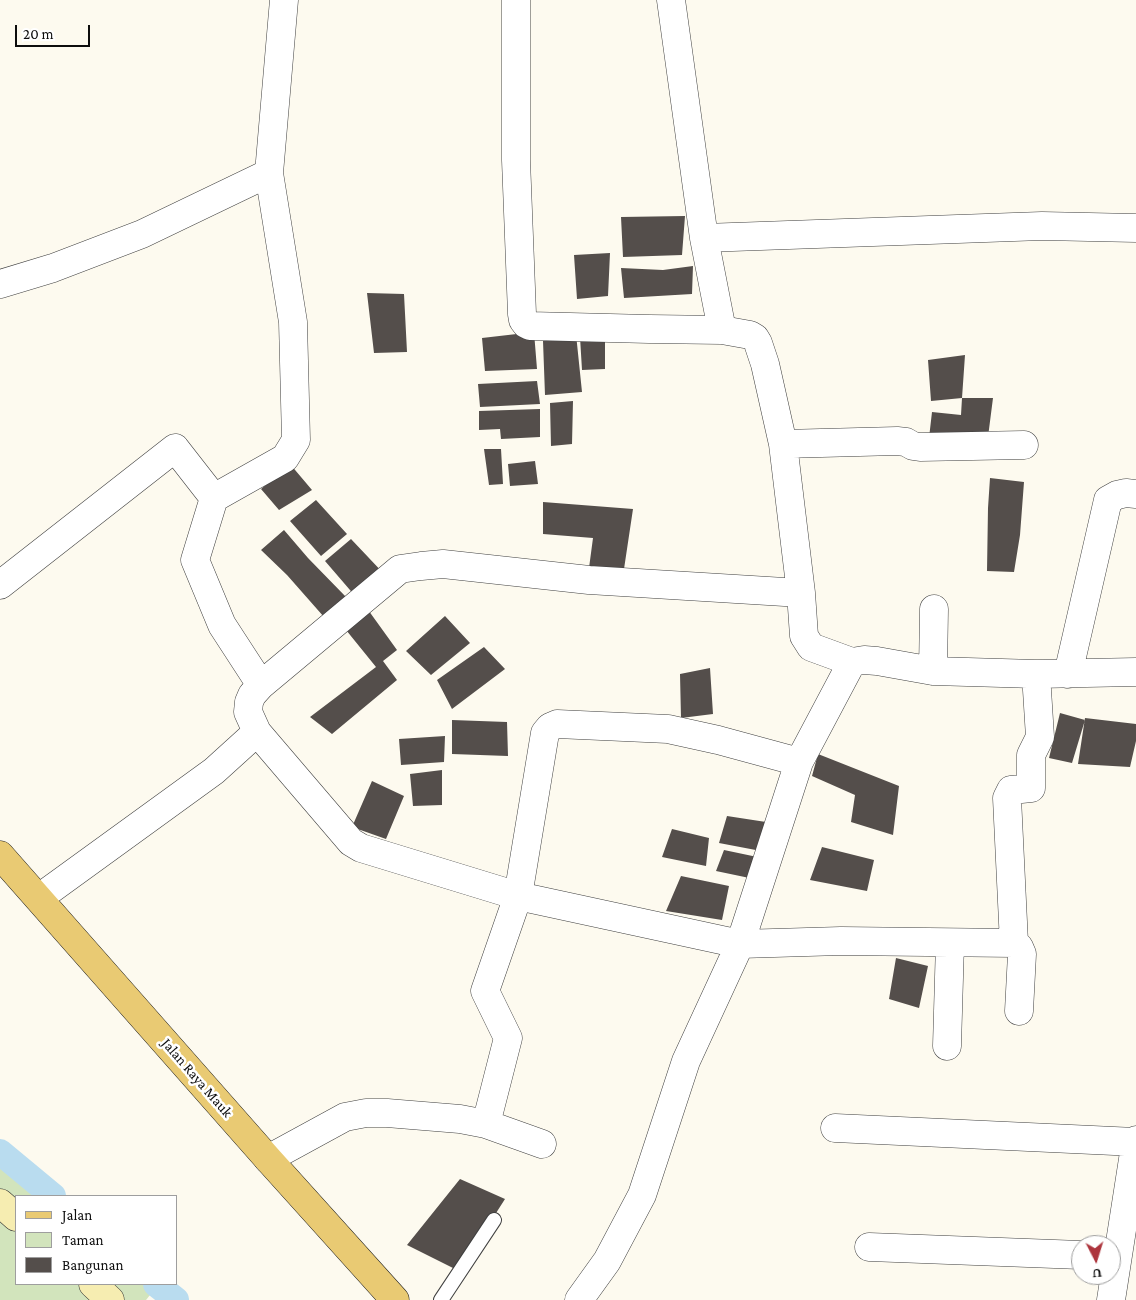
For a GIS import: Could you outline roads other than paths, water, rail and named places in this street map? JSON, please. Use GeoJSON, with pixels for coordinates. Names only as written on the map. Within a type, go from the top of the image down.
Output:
{"type":"FeatureCollection","features":[{"type":"Feature","properties":{"kind":"main road","name":"Jalan Raya Mauk"},"geometry":{"type":"LineString","coordinates":[[0,855],[395,1300]]}},
{"type":"Feature","properties":{"kind":"street"},"geometry":{"type":"LineString","coordinates":[[261,685],[222,625],[195,560],[214,498],[285,458],[296,440],[293,322],[269,173],[284,0]]}},
{"type":"Feature","properties":{"kind":"street"},"geometry":{"type":"LineString","coordinates":[[516,0],[516,160],[523,320],[530,326],[722,330],[750,335],[754,338],[765,364],[782,444],[801,593],[804,636],[811,647],[852,662],[864,660],[877,661],[933,671],[1036,674],[1136,672]]}},
{"type":"Feature","properties":{"kind":"street"},"geometry":{"type":"LineString","coordinates":[[671,0],[704,238],[722,330]]}},
{"type":"Feature","properties":{"kind":"street"},"geometry":{"type":"LineString","coordinates":[[0,284],[53,268],[142,234],[269,173]]}},
{"type":"Feature","properties":{"kind":"street"},"geometry":{"type":"LineString","coordinates":[[704,238],[1042,226],[1136,228]]}},
{"type":"Feature","properties":{"kind":"street"},"geometry":{"type":"LineString","coordinates":[[782,444],[897,441],[920,447],[1024,445]]}},
{"type":"Feature","properties":{"kind":"street"},"geometry":{"type":"LineString","coordinates":[[0,585],[175,448],[214,498]]}},
{"type":"Feature","properties":{"kind":"street"},"geometry":{"type":"LineString","coordinates":[[1068,674],[1108,500],[1126,493],[1136,494]]}},
{"type":"Feature","properties":{"kind":"street"},"geometry":{"type":"LineString","coordinates":[[801,593],[589,580],[443,564],[400,570],[261,685],[252,695],[248,712],[257,732],[351,842],[361,848],[518,896],[740,944],[841,941],[1014,943],[1019,947],[1022,954],[1019,1011]]}},
{"type":"Feature","properties":{"kind":"street"},"geometry":{"type":"LineString","coordinates":[[933,671],[934,610]]}},
{"type":"Feature","properties":{"kind":"street"},"geometry":{"type":"LineString","coordinates":[[579,1300],[607,1261],[642,1195],[686,1062],[740,944],[799,762],[852,662]]}},
{"type":"Feature","properties":{"kind":"street"},"geometry":{"type":"LineString","coordinates":[[1014,943],[1007,798],[1011,790],[1031,788],[1031,755],[1040,737],[1036,674]]}},
{"type":"Feature","properties":{"kind":"street"},"geometry":{"type":"LineString","coordinates":[[486,1124],[508,1038],[485,992],[518,896],[545,733],[550,726],[557,724],[668,729],[718,740],[799,762]]}},
{"type":"Feature","properties":{"kind":"street"},"geometry":{"type":"LineString","coordinates":[[39,898],[214,771],[257,732]]}},
{"type":"Feature","properties":{"kind":"street"},"geometry":{"type":"LineString","coordinates":[[947,1046],[950,943]]}},
{"type":"Feature","properties":{"kind":"street"},"geometry":{"type":"LineString","coordinates":[[268,1158],[345,1117],[366,1113],[460,1119],[486,1124],[542,1144]]}},
{"type":"Feature","properties":{"kind":"street"},"geometry":{"type":"LineString","coordinates":[[835,1128],[1136,1141],[1118,1235]]}},
{"type":"Feature","properties":{"kind":"street"},"geometry":{"type":"LineString","coordinates":[[0,1203],[15,1216]]}},
{"type":"Feature","properties":{"kind":"street"},"geometry":{"type":"LineString","coordinates":[[869,1247],[1071,1255]]}},
{"type":"Feature","properties":{"kind":"street"},"geometry":{"type":"LineString","coordinates":[[94,1285],[110,1300]]}},
{"type":"Feature","properties":{"kind":"street"},"geometry":{"type":"LineString","coordinates":[[1110,1300],[1111,1285]]}},
{"type":"Feature","properties":{"kind":"lane"},"geometry":{"type":"LineString","coordinates":[[440,1300],[494,1220]]}},
{"type":"Feature","properties":{"kind":"waterway"},"geometry":{"type":"LineString","coordinates":[[0,1152],[52,1195]]}},
{"type":"Feature","properties":{"kind":"waterway"},"geometry":{"type":"LineString","coordinates":[[157,1285],[176,1300]]}}]}
